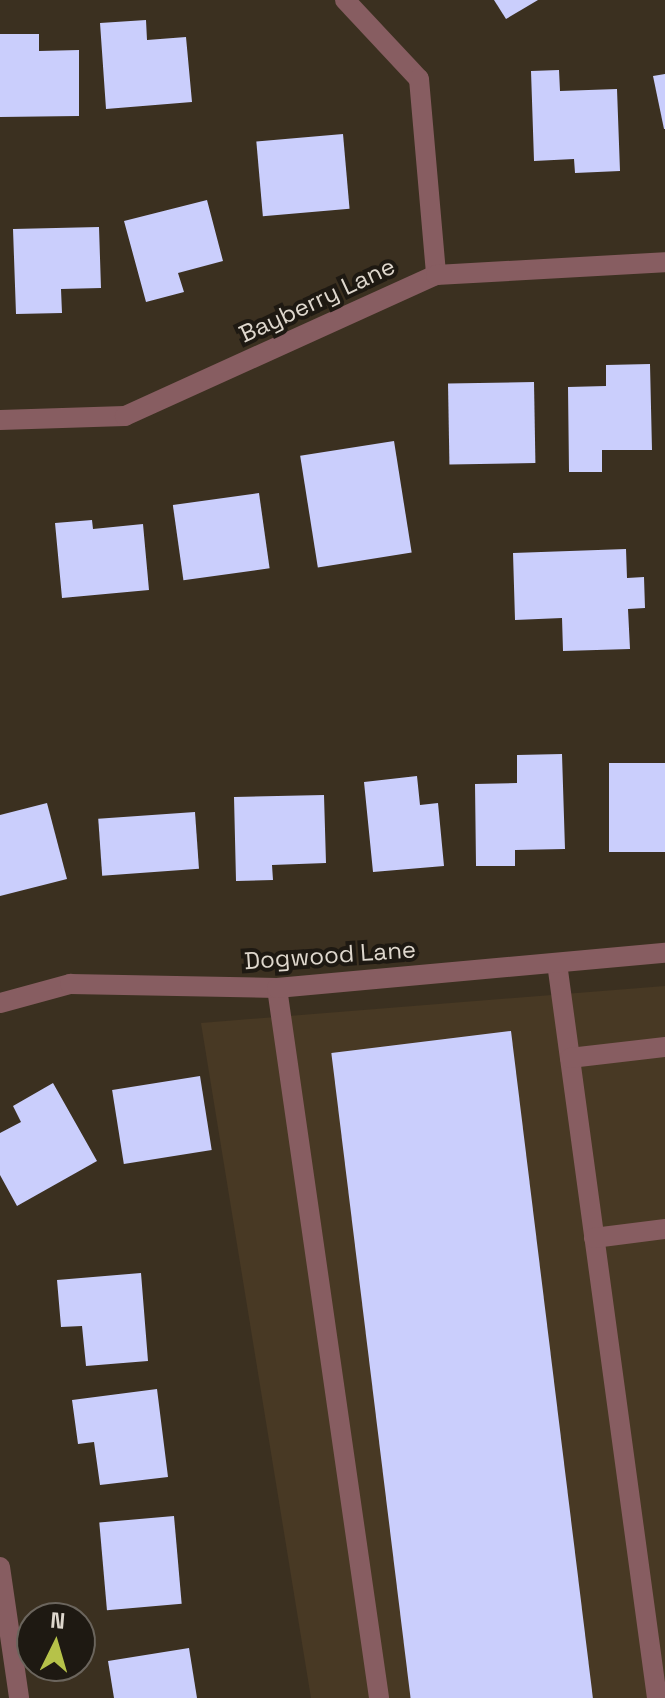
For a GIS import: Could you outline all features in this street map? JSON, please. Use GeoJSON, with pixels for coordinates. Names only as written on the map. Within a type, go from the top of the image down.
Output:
{"type":"FeatureCollection","features":[{"type":"Feature","properties":{"kind":"street"},"geometry":{"type":"LineString","coordinates":[[345,0],[419,79],[436,275]]}},
{"type":"Feature","properties":{"kind":"street","name":"Bayberry Lane"},"geometry":{"type":"LineString","coordinates":[[0,420],[125,416],[436,275],[665,262]]}},
{"type":"Feature","properties":{"kind":"street","name":"Dogwood Lane"},"geometry":{"type":"LineString","coordinates":[[0,1003],[70,984],[277,988],[665,953]]}},
{"type":"Feature","properties":{"kind":"street"},"geometry":{"type":"LineString","coordinates":[[557,963],[657,1698]]}},
{"type":"Feature","properties":{"kind":"street"},"geometry":{"type":"LineString","coordinates":[[277,988],[379,1698]]}},
{"type":"Feature","properties":{"kind":"street"},"geometry":{"type":"LineString","coordinates":[[570,1058],[665,1047]]}},
{"type":"Feature","properties":{"kind":"street"},"geometry":{"type":"LineString","coordinates":[[594,1238],[665,1229]]}},
{"type":"Feature","properties":{"kind":"street"},"geometry":{"type":"LineString","coordinates":[[1,1576],[19,1698]]}},
{"type":"Feature","properties":{"kind":"shaded area"},"geometry":{"type":"Polygon","coordinates":[[[665,986],[665,1698],[311,1698],[201,1023],[665,986]]]}},
{"type":"Feature","properties":{"kind":"building"},"geometry":{"type":"Polygon","coordinates":[[[494,0],[538,0],[506,19],[494,0]]]}},
{"type":"Feature","properties":{"kind":"building"},"geometry":{"type":"Polygon","coordinates":[[[146,20],[147,40],[186,37],[192,102],[106,109],[100,23],[146,20]]]}},
{"type":"Feature","properties":{"kind":"building"},"geometry":{"type":"Polygon","coordinates":[[[0,34],[39,34],[39,51],[79,50],[79,116],[0,117],[0,34]]]}},
{"type":"Feature","properties":{"kind":"building"},"geometry":{"type":"Polygon","coordinates":[[[559,70],[560,91],[617,89],[620,171],[575,173],[574,159],[534,161],[531,71],[559,70]]]}},
{"type":"Feature","properties":{"kind":"building"},"geometry":{"type":"Polygon","coordinates":[[[665,74],[665,129],[664,129],[653,76],[665,74]]]}},
{"type":"Feature","properties":{"kind":"building"},"geometry":{"type":"Polygon","coordinates":[[[343,134],[350,209],[263,216],[256,142],[343,134]]]}},
{"type":"Feature","properties":{"kind":"building"},"geometry":{"type":"Polygon","coordinates":[[[207,200],[223,261],[178,273],[184,292],[146,302],[124,221],[207,200]]]}},
{"type":"Feature","properties":{"kind":"building"},"geometry":{"type":"Polygon","coordinates":[[[99,227],[101,288],[61,289],[62,313],[16,314],[13,229],[99,227]]]}},
{"type":"Feature","properties":{"kind":"building"},"geometry":{"type":"Polygon","coordinates":[[[650,364],[652,450],[602,450],[602,472],[569,472],[568,387],[606,386],[606,365],[650,364]]]}},
{"type":"Feature","properties":{"kind":"building"},"geometry":{"type":"Polygon","coordinates":[[[534,382],[535,463],[449,464],[448,384],[534,382]]]}},
{"type":"Feature","properties":{"kind":"building"},"geometry":{"type":"Polygon","coordinates":[[[394,441],[412,553],[318,567],[300,456],[394,441]]]}},
{"type":"Feature","properties":{"kind":"building"},"geometry":{"type":"Polygon","coordinates":[[[259,493],[270,568],[183,580],[173,505],[259,493]]]}},
{"type":"Feature","properties":{"kind":"building"},"geometry":{"type":"Polygon","coordinates":[[[92,520],[93,529],[143,524],[149,590],[62,598],[55,523],[92,520]]]}},
{"type":"Feature","properties":{"kind":"building"},"geometry":{"type":"Polygon","coordinates":[[[626,549],[627,578],[644,577],[645,608],[628,609],[630,649],[563,651],[562,618],[515,620],[513,553],[626,549]]]}},
{"type":"Feature","properties":{"kind":"building"},"geometry":{"type":"Polygon","coordinates":[[[562,754],[565,849],[515,850],[515,866],[476,866],[475,784],[517,783],[517,755],[562,754]]]}},
{"type":"Feature","properties":{"kind":"building"},"geometry":{"type":"Polygon","coordinates":[[[609,763],[665,763],[665,852],[609,852],[609,763]]]}},
{"type":"Feature","properties":{"kind":"building"},"geometry":{"type":"Polygon","coordinates":[[[417,776],[420,805],[438,803],[444,866],[373,872],[364,782],[417,776]]]}},
{"type":"Feature","properties":{"kind":"building"},"geometry":{"type":"Polygon","coordinates":[[[324,795],[326,863],[272,865],[273,880],[236,881],[234,797],[324,795]]]}},
{"type":"Feature","properties":{"kind":"building"},"geometry":{"type":"Polygon","coordinates":[[[47,803],[67,879],[0,896],[0,815],[47,803]]]}},
{"type":"Feature","properties":{"kind":"building"},"geometry":{"type":"Polygon","coordinates":[[[195,812],[199,869],[102,876],[98,819],[195,812]]]}},
{"type":"Feature","properties":{"kind":"building"},"geometry":{"type":"Polygon","coordinates":[[[511,1031],[593,1698],[411,1698],[331,1053],[511,1031]]]}},
{"type":"Feature","properties":{"kind":"building"},"geometry":{"type":"Polygon","coordinates":[[[200,1076],[212,1150],[124,1164],[112,1090],[200,1076]]]}},
{"type":"Feature","properties":{"kind":"building"},"geometry":{"type":"Polygon","coordinates":[[[53,1083],[97,1161],[17,1206],[0,1175],[0,1133],[21,1122],[13,1106],[53,1083]]]}},
{"type":"Feature","properties":{"kind":"building"},"geometry":{"type":"Polygon","coordinates":[[[141,1273],[148,1361],[86,1366],[82,1326],[61,1327],[57,1280],[141,1273]]]}},
{"type":"Feature","properties":{"kind":"building"},"geometry":{"type":"Polygon","coordinates":[[[157,1389],[168,1477],[100,1485],[94,1442],[78,1444],[72,1400],[157,1389]]]}},
{"type":"Feature","properties":{"kind":"building"},"geometry":{"type":"Polygon","coordinates":[[[174,1516],[182,1604],[107,1610],[99,1523],[174,1516]]]}},
{"type":"Feature","properties":{"kind":"building"},"geometry":{"type":"Polygon","coordinates":[[[189,1648],[197,1698],[114,1698],[108,1661],[189,1648]]]}}]}
